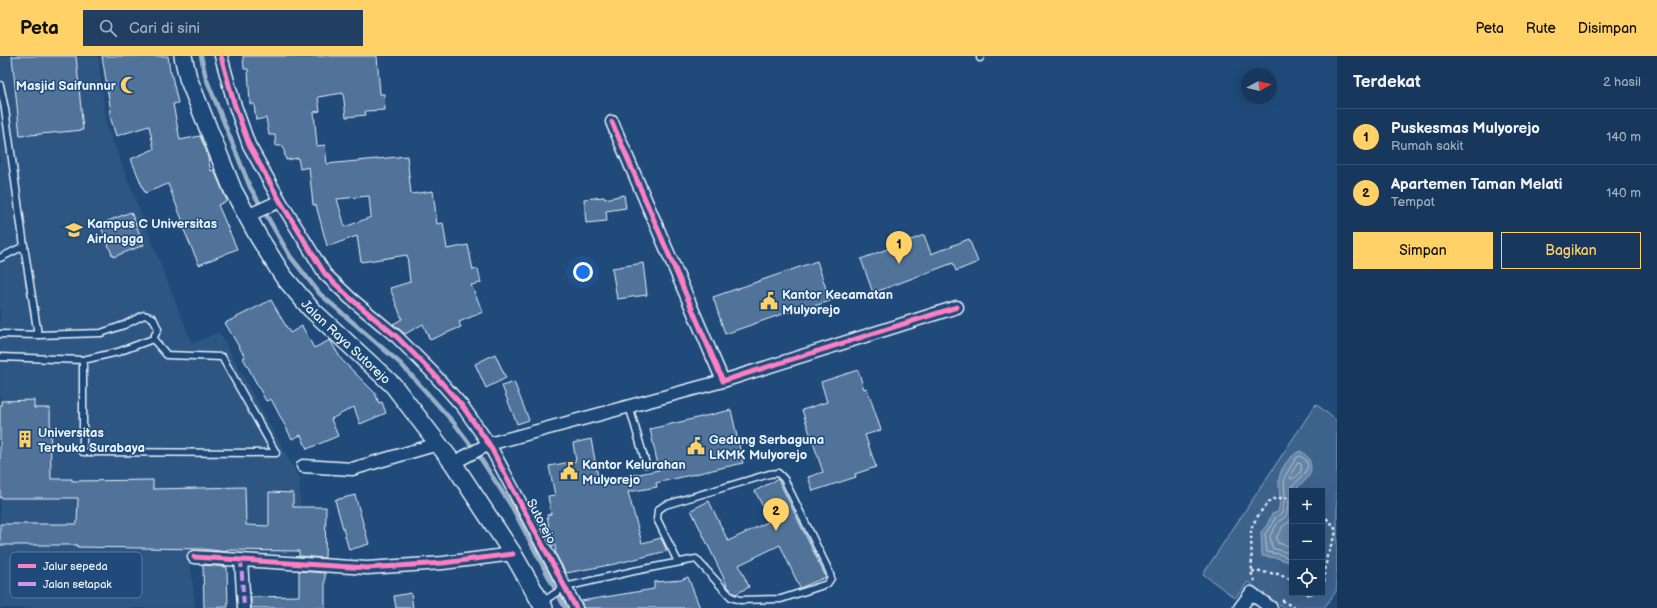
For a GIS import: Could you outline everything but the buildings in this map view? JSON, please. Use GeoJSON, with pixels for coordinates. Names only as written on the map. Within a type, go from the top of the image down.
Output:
{"type":"FeatureCollection","features":[{"type":"Feature","properties":{"kind":"main road","name":"Jalan Raya Sutorejo"},"geometry":{"type":"LineString","coordinates":[[183,56],[190,85],[233,190],[251,214],[258,236],[283,276],[312,309],[393,385],[438,444],[458,461],[544,604]]}},
{"type":"Feature","properties":{"kind":"street","name":"Sutorejo"},"geometry":{"type":"LineString","coordinates":[[220,56],[234,103],[249,145],[275,203],[325,274],[350,298],[397,338],[432,372],[463,407],[486,445],[563,589],[576,608]]}},
{"type":"Feature","properties":{"kind":"street"},"geometry":{"type":"LineString","coordinates":[[612,122],[723,380]]}},
{"type":"Feature","properties":{"kind":"street"},"geometry":{"type":"LineString","coordinates":[[251,214],[275,203]]}},
{"type":"Feature","properties":{"kind":"street"},"geometry":{"type":"LineString","coordinates":[[458,461],[486,445],[723,380],[958,307]]}},
{"type":"Feature","properties":{"kind":"street"},"geometry":{"type":"LineString","coordinates":[[303,466],[352,469],[438,444]]}},
{"type":"Feature","properties":{"kind":"street"},"geometry":{"type":"LineString","coordinates":[[194,557],[367,568],[444,563],[513,554]]}},
{"type":"Feature","properties":{"kind":"street"},"geometry":{"type":"LineString","coordinates":[[241,560],[244,608]]}},
{"type":"Feature","properties":{"kind":"street"},"geometry":{"type":"LineString","coordinates":[[1240,608],[1251,592],[1271,608]]}},
{"type":"Feature","properties":{"kind":"lane"},"geometry":{"type":"LineString","coordinates":[[0,85],[5,109],[38,335]]}},
{"type":"Feature","properties":{"kind":"lane"},"geometry":{"type":"LineString","coordinates":[[0,258],[24,246]]}},
{"type":"Feature","properties":{"kind":"lane"},"geometry":{"type":"LineString","coordinates":[[0,334],[38,335],[102,333],[144,316],[153,318],[158,329],[154,339],[118,352],[83,360],[0,357]]}},
{"type":"Feature","properties":{"kind":"lane"},"geometry":{"type":"LineString","coordinates":[[83,360],[83,452],[276,453],[222,357],[167,355],[154,339]]}},
{"type":"Feature","properties":{"kind":"lane"},"geometry":{"type":"LineString","coordinates":[[630,406],[646,464]]}},
{"type":"Feature","properties":{"kind":"lane"},"geometry":{"type":"LineString","coordinates":[[544,604],[563,589],[634,571],[696,559],[731,597],[740,600],[781,599],[827,584],[831,578],[829,570],[784,479],[778,473],[769,474],[665,505],[658,510],[657,519],[678,562]]}},
{"type":"Feature","properties":{"kind":"path"},"geometry":{"type":"LineString","coordinates":[[1289,498],[1270,501],[1253,523],[1251,530],[1252,571],[1278,574],[1289,579]]}},
{"type":"Feature","properties":{"kind":"path"},"geometry":{"type":"LineString","coordinates":[[1325,517],[1334,526],[1336,532],[1327,556],[1325,573]]}},
{"type":"Feature","properties":{"kind":"shaded area","name":"Kampus C Universitas Airlangga"},"geometry":{"type":"Polygon","coordinates":[[[0,56],[98,56],[107,127],[192,344],[219,332],[300,480],[299,553],[190,558],[195,608],[0,608],[0,56]]]}},
{"type":"Feature","properties":{"kind":"shaded area"},"geometry":{"type":"Polygon","coordinates":[[[1316,404],[1337,421],[1337,590],[1324,608],[1284,608],[1248,582],[1235,598],[1203,574],[1316,404]]]}},
{"type":"Feature","properties":{"kind":"water"},"geometry":{"type":"Polygon","coordinates":[[[1300,451],[1307,456],[1311,468],[1309,476],[1306,480],[1297,488],[1289,488],[1289,562],[1277,558],[1262,556],[1261,532],[1267,525],[1272,514],[1278,512],[1280,499],[1279,479],[1281,471],[1289,459],[1300,451]]]}},
{"type":"Feature","properties":{"kind":"waterway"},"geometry":{"type":"LineString","coordinates":[[201,56],[206,78],[250,187],[290,256],[320,294],[401,364],[454,423],[479,456],[512,507],[565,608]]}},
{"type":"Feature","properties":{"kind":"marked path"},"geometry":{"type":"LineString","coordinates":[[241,560],[244,608]]}},
{"type":"Feature","properties":{"kind":"cycle path"},"geometry":{"type":"LineString","coordinates":[[221,56],[234,103],[249,145],[280,201],[325,274],[350,298],[397,337],[432,372],[463,407],[489,444],[576,608]]}},
{"type":"Feature","properties":{"kind":"cycle path"},"geometry":{"type":"LineString","coordinates":[[612,122],[723,381],[957,307]]}},
{"type":"Feature","properties":{"kind":"cycle path"},"geometry":{"type":"LineString","coordinates":[[194,557],[367,568],[443,563],[513,554]]}},
{"type":"Feature","properties":{"kind":"place","name":"Masjid Saifunnur"},"geometry":{"type":"Point","coordinates":[129,85]}},
{"type":"Feature","properties":{"kind":"place","name":"Kampus C Universitas Airlangga"},"geometry":{"type":"Point","coordinates":[74,230]}},
{"type":"Feature","properties":{"kind":"place","name":"Puskesmas Mulyorejo"},"geometry":{"type":"Point","coordinates":[899,264]}},
{"type":"Feature","properties":{"kind":"place","name":"Kantor Kecamatan Mulyorejo"},"geometry":{"type":"Point","coordinates":[769,301]}},
{"type":"Feature","properties":{"kind":"place","name":"Universitas Terbuka Surabaya"},"geometry":{"type":"Point","coordinates":[25,439]}},
{"type":"Feature","properties":{"kind":"place","name":"Gedung Serbaguna LKMK Mulyorejo"},"geometry":{"type":"Point","coordinates":[696,446]}},
{"type":"Feature","properties":{"kind":"place","name":"Kantor Kelurahan Mulyorejo"},"geometry":{"type":"Point","coordinates":[569,471]}},
{"type":"Feature","properties":{"kind":"place","name":"Apartemen Taman Melati"},"geometry":{"type":"Point","coordinates":[776,531]}}]}
